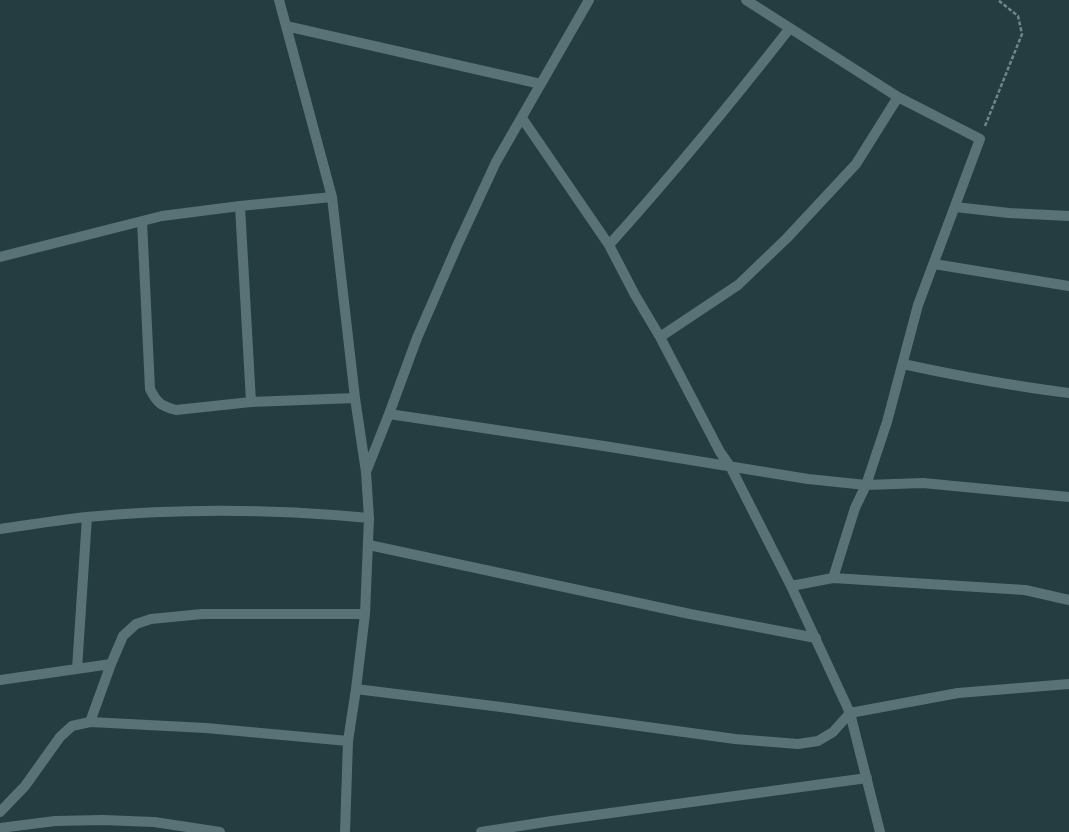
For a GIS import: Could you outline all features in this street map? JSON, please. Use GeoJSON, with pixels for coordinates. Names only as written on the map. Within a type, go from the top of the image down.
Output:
{"type":"FeatureCollection","features":[{"type":"Feature","properties":{"kind":"street"},"geometry":{"type":"LineString","coordinates":[[279,0],[332,197],[355,398],[366,472],[369,545],[365,614],[348,741],[345,832]]}},
{"type":"Feature","properties":{"kind":"street"},"geometry":{"type":"LineString","coordinates":[[366,472],[417,338],[496,162],[589,0]]}},
{"type":"Feature","properties":{"kind":"street"},"geometry":{"type":"LineString","coordinates":[[746,0],[898,97],[980,139],[918,305],[887,422],[866,485],[855,508],[833,578]]}},
{"type":"Feature","properties":{"kind":"street"},"geometry":{"type":"LineString","coordinates":[[286,26],[541,84]]}},
{"type":"Feature","properties":{"kind":"street"},"geometry":{"type":"LineString","coordinates":[[609,245],[723,114],[790,28]]}},
{"type":"Feature","properties":{"kind":"street"},"geometry":{"type":"LineString","coordinates":[[660,337],[738,285],[787,238],[856,164],[898,97]]}},
{"type":"Feature","properties":{"kind":"street"},"geometry":{"type":"LineString","coordinates":[[522,118],[609,245],[635,295],[660,337],[720,452],[730,466],[791,586],[850,713],[880,832]]}},
{"type":"Feature","properties":{"kind":"street"},"geometry":{"type":"LineString","coordinates":[[0,257],[162,216],[240,206],[332,197]]}},
{"type":"Feature","properties":{"kind":"street"},"geometry":{"type":"LineString","coordinates":[[240,206],[251,402]]}},
{"type":"Feature","properties":{"kind":"street"},"geometry":{"type":"LineString","coordinates":[[955,207],[1009,213],[1069,216]]}},
{"type":"Feature","properties":{"kind":"street"},"geometry":{"type":"LineString","coordinates":[[142,221],[150,389],[155,400],[164,407],[176,410],[251,402],[355,398]]}},
{"type":"Feature","properties":{"kind":"street"},"geometry":{"type":"LineString","coordinates":[[934,264],[1069,286]]}},
{"type":"Feature","properties":{"kind":"street"},"geometry":{"type":"LineString","coordinates":[[902,364],[1021,387],[1069,394]]}},
{"type":"Feature","properties":{"kind":"street"},"geometry":{"type":"LineString","coordinates":[[389,414],[604,446],[808,480],[866,485],[922,483],[1069,496]]}},
{"type":"Feature","properties":{"kind":"street"},"geometry":{"type":"LineString","coordinates":[[0,529],[87,517],[206,511],[271,511],[369,518]]}},
{"type":"Feature","properties":{"kind":"street"},"geometry":{"type":"LineString","coordinates":[[77,669],[87,517]]}},
{"type":"Feature","properties":{"kind":"street"},"geometry":{"type":"LineString","coordinates":[[369,545],[690,614],[816,638]]}},
{"type":"Feature","properties":{"kind":"street"},"geometry":{"type":"LineString","coordinates":[[791,586],[833,578],[1025,590],[1069,600]]}},
{"type":"Feature","properties":{"kind":"street"},"geometry":{"type":"LineString","coordinates":[[90,722],[123,636],[136,624],[151,619],[202,614],[365,614]]}},
{"type":"Feature","properties":{"kind":"street"},"geometry":{"type":"LineString","coordinates":[[0,680],[111,664]]}},
{"type":"Feature","properties":{"kind":"street"},"geometry":{"type":"LineString","coordinates":[[356,689],[735,739],[798,744],[818,741],[833,732],[850,713],[958,693],[1069,684]]}},
{"type":"Feature","properties":{"kind":"street"},"geometry":{"type":"LineString","coordinates":[[0,812],[25,786],[60,737],[72,726],[90,722],[206,728],[348,741]]}},
{"type":"Feature","properties":{"kind":"street"},"geometry":{"type":"LineString","coordinates":[[481,832],[867,778]]}},
{"type":"Feature","properties":{"kind":"street"},"geometry":{"type":"LineString","coordinates":[[0,828],[55,821],[103,820],[154,822],[220,832]]}},
{"type":"Feature","properties":{"kind":"path"},"geometry":{"type":"LineString","coordinates":[[980,139],[1022,34],[1018,16],[998,0]]}}]}
